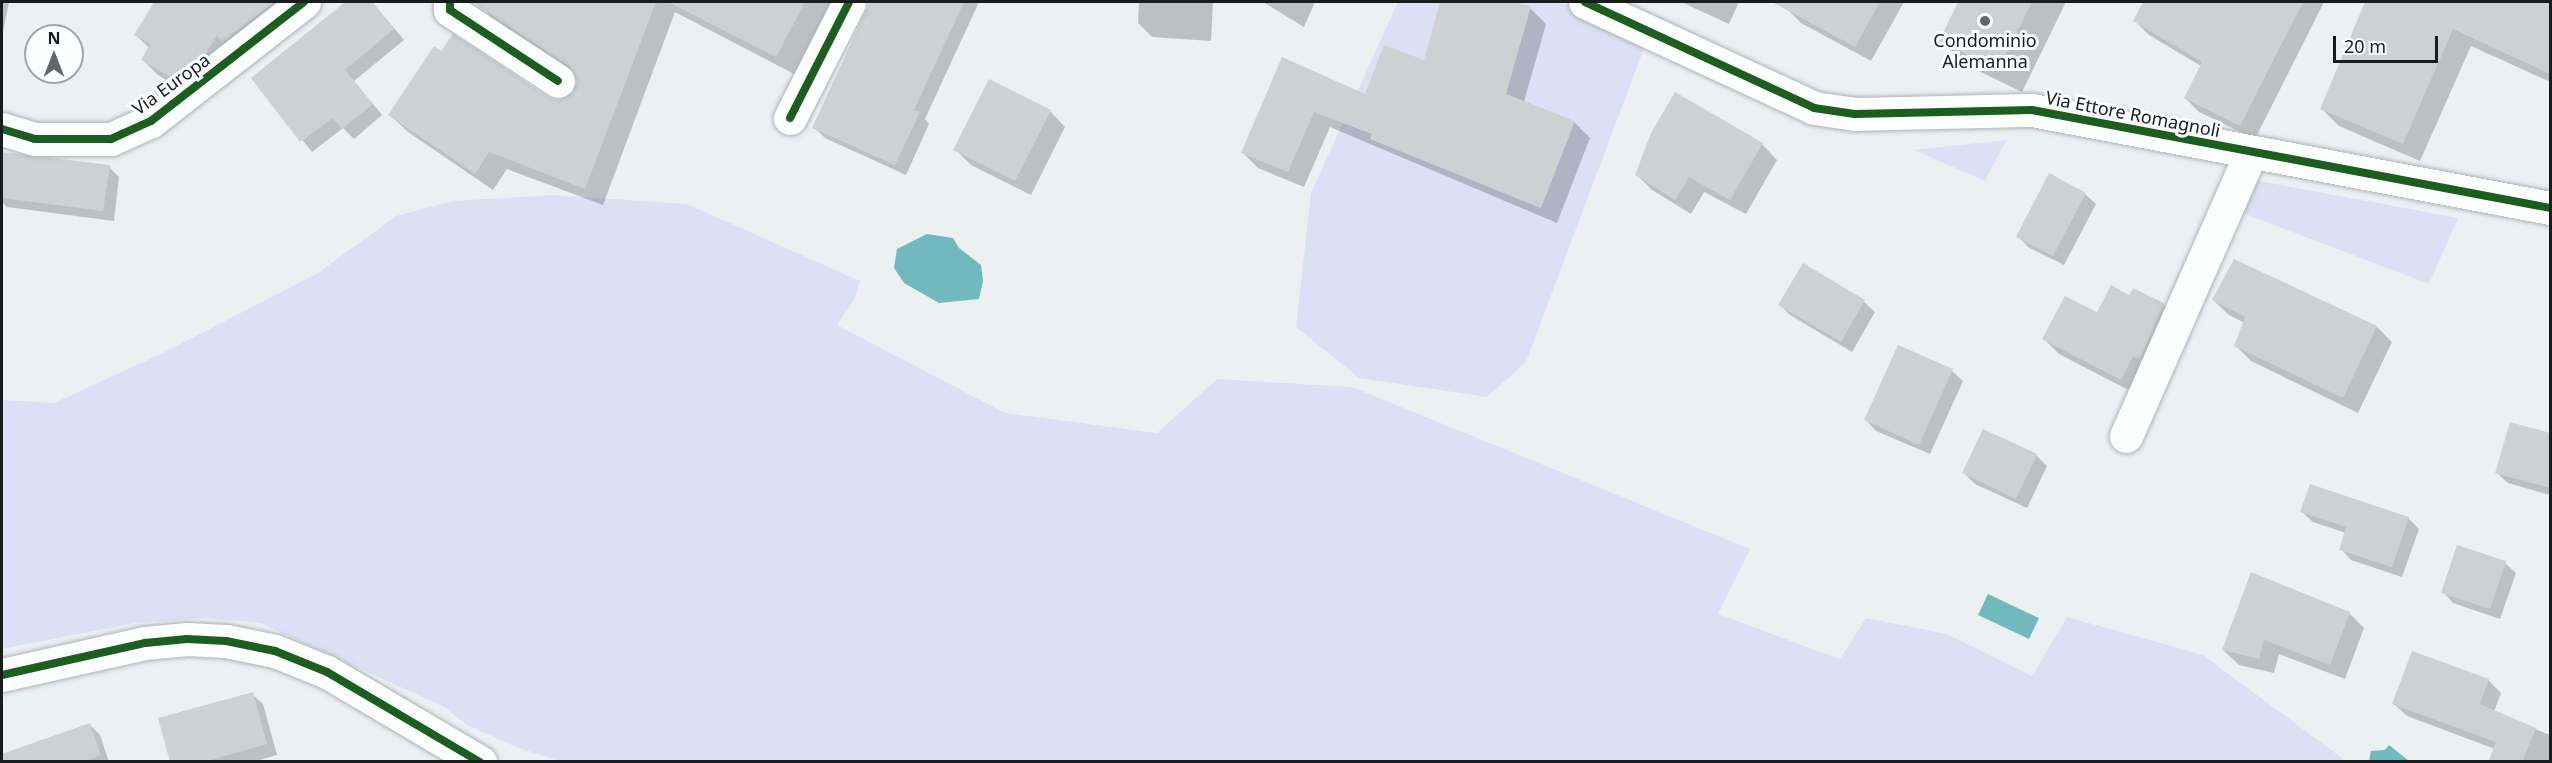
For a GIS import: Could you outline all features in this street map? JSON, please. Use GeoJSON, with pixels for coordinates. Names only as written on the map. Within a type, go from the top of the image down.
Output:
{"type":"FeatureCollection","features":[{"type":"Feature","properties":{"kind":"street","name":"Via Europa"},"geometry":{"type":"LineString","coordinates":[[2,129],[35,139],[111,139],[151,121],[304,2]]}},
{"type":"Feature","properties":{"kind":"street"},"geometry":{"type":"LineString","coordinates":[[450,2],[450,10],[558,81]]}},
{"type":"Feature","properties":{"kind":"street"},"geometry":{"type":"LineString","coordinates":[[790,118],[849,2]]}},
{"type":"Feature","properties":{"kind":"street","name":"Via Ettore Romagnoli"},"geometry":{"type":"LineString","coordinates":[[1585,2],[1814,108],[1855,114],[2032,110],[2550,208]]}},
{"type":"Feature","properties":{"kind":"street"},"geometry":{"type":"LineString","coordinates":[[2126,436],[2252,153]]}},
{"type":"Feature","properties":{"kind":"street"},"geometry":{"type":"LineString","coordinates":[[2,675],[145,643],[187,639],[226,641],[275,651],[327,672],[480,762]]}},
{"type":"Feature","properties":{"kind":"shaded area"},"geometry":{"type":"Polygon","coordinates":[[[1398,2],[1560,2],[1646,43],[1526,362],[1487,397],[1359,378],[1296,327],[1311,193],[1398,2]]]}},
{"type":"Feature","properties":{"kind":"shaded area"},"geometry":{"type":"Polygon","coordinates":[[[2006,140],[1985,181],[1914,150],[2006,140]]]}},
{"type":"Feature","properties":{"kind":"shaded area"},"geometry":{"type":"Polygon","coordinates":[[[2254,180],[2458,218],[2429,284],[2240,212],[2254,180]]]}},
{"type":"Feature","properties":{"kind":"shaded area"},"geometry":{"type":"Polygon","coordinates":[[[553,195],[687,204],[860,281],[854,300],[837,325],[1005,413],[1157,433],[1217,379],[1352,387],[1750,549],[1718,614],[1840,659],[1866,618],[1947,634],[2032,676],[2067,617],[2203,655],[2346,761],[562,762],[516,747],[467,725],[444,707],[260,623],[205,618],[135,623],[2,649],[2,400],[54,403],[163,353],[318,273],[396,216],[454,201],[553,195]]]}},
{"type":"Feature","properties":{"kind":"water"},"geometry":{"type":"Polygon","coordinates":[[[927,234],[953,238],[959,248],[981,265],[983,281],[979,299],[939,303],[904,283],[894,268],[897,249],[927,234]]]}},
{"type":"Feature","properties":{"kind":"water"},"geometry":{"type":"Polygon","coordinates":[[[1988,594],[2039,618],[2029,639],[1978,615],[1988,594]]]}},
{"type":"Feature","properties":{"kind":"water"},"geometry":{"type":"Polygon","coordinates":[[[2389,745],[2409,761],[2369,761],[2371,751],[2385,750],[2389,745]]]}},
{"type":"Feature","properties":{"kind":"building"},"geometry":{"type":"Polygon","coordinates":[[[154,2],[274,2],[222,42],[217,35],[205,55],[174,79],[141,60],[150,44],[134,35],[154,2]]]}},
{"type":"Feature","properties":{"kind":"building"},"geometry":{"type":"Polygon","coordinates":[[[345,2],[372,2],[394,29],[345,70],[373,104],[342,129],[333,118],[300,142],[251,78],[345,2]]]}},
{"type":"Feature","properties":{"kind":"building"},"geometry":{"type":"Polygon","coordinates":[[[477,2],[656,2],[585,189],[489,152],[475,174],[388,115],[434,46],[441,51],[453,34],[548,97],[558,100],[573,92],[577,81],[569,66],[475,4],[477,2]]]}},
{"type":"Feature","properties":{"kind":"building"},"geometry":{"type":"Polygon","coordinates":[[[668,2],[805,2],[776,57],[668,2]]]}},
{"type":"Feature","properties":{"kind":"building"},"geometry":{"type":"Polygon","coordinates":[[[870,2],[964,2],[914,110],[920,112],[895,165],[812,128],[870,2]]]}},
{"type":"Feature","properties":{"kind":"building"},"geometry":{"type":"Polygon","coordinates":[[[1440,2],[1513,2],[1531,6],[1506,94],[1575,121],[1541,208],[1370,139],[1372,134],[1314,112],[1288,172],[1241,153],[1282,57],[1365,94],[1384,45],[1424,60],[1440,2]]]}},
{"type":"Feature","properties":{"kind":"building"},"geometry":{"type":"Polygon","coordinates":[[[1772,2],[1880,2],[1855,47],[1772,2]]]}},
{"type":"Feature","properties":{"kind":"building","name":"Condominio Alemanna"},"geometry":{"type":"Polygon","coordinates":[[[1958,2],[2032,2],[1998,70],[1939,41],[1958,2]]]}},
{"type":"Feature","properties":{"kind":"building"},"geometry":{"type":"Polygon","coordinates":[[[2143,2],[2303,2],[2240,126],[2184,98],[2202,62],[2133,21],[2143,2]]]}},
{"type":"Feature","properties":{"kind":"building"},"geometry":{"type":"Polygon","coordinates":[[[2365,2],[2550,2],[2550,74],[2453,29],[2403,144],[2320,109],[2365,2]]]}},
{"type":"Feature","properties":{"kind":"building"},"geometry":{"type":"Polygon","coordinates":[[[989,79],[1051,110],[1015,181],[953,150],[989,79]]]}},
{"type":"Feature","properties":{"kind":"building"},"geometry":{"type":"Polygon","coordinates":[[[1675,92],[1763,143],[1730,200],[1689,177],[1675,200],[1635,175],[1651,133],[1675,92]]]}},
{"type":"Feature","properties":{"kind":"building"},"geometry":{"type":"Polygon","coordinates":[[[2,152],[110,165],[103,211],[2,198],[2,152]]]}},
{"type":"Feature","properties":{"kind":"building"},"geometry":{"type":"Polygon","coordinates":[[[2049,173],[2086,193],[2053,256],[2016,237],[2049,173]]]}},
{"type":"Feature","properties":{"kind":"building"},"geometry":{"type":"Polygon","coordinates":[[[2234,259],[2377,326],[2343,398],[2234,346],[2245,317],[2212,300],[2234,259]]]}},
{"type":"Feature","properties":{"kind":"building"},"geometry":{"type":"Polygon","coordinates":[[[1803,263],[1865,300],[1841,342],[1778,305],[1803,263]]]}},
{"type":"Feature","properties":{"kind":"building"},"geometry":{"type":"Polygon","coordinates":[[[2111,285],[2129,295],[2133,288],[2164,303],[2140,359],[2133,356],[2121,380],[2042,339],[2065,296],[2097,312],[2111,285]]]}},
{"type":"Feature","properties":{"kind":"building"},"geometry":{"type":"Polygon","coordinates":[[[1898,345],[1953,369],[1919,445],[1864,420],[1898,345]]]}},
{"type":"Feature","properties":{"kind":"building"},"geometry":{"type":"Polygon","coordinates":[[[2510,422],[2550,433],[2550,488],[2495,473],[2510,422]]]}},
{"type":"Feature","properties":{"kind":"building"},"geometry":{"type":"Polygon","coordinates":[[[1983,429],[2037,454],[2016,499],[1962,473],[1983,429]]]}},
{"type":"Feature","properties":{"kind":"building"},"geometry":{"type":"Polygon","coordinates":[[[2310,484],[2409,517],[2392,567],[2339,550],[2346,527],[2300,512],[2310,484]]]}},
{"type":"Feature","properties":{"kind":"building"},"geometry":{"type":"Polygon","coordinates":[[[2457,545],[2506,561],[2490,609],[2441,593],[2457,545]]]}},
{"type":"Feature","properties":{"kind":"building"},"geometry":{"type":"Polygon","coordinates":[[[2251,572],[2350,612],[2330,665],[2264,640],[2259,659],[2222,650],[2251,572]]]}},
{"type":"Feature","properties":{"kind":"building"},"geometry":{"type":"Polygon","coordinates":[[[2412,651],[2489,679],[2480,704],[2536,728],[2522,762],[2488,762],[2496,742],[2392,704],[2412,651]]]}},
{"type":"Feature","properties":{"kind":"building"},"geometry":{"type":"Polygon","coordinates":[[[253,692],[267,744],[204,762],[170,762],[158,718],[253,692]]]}},
{"type":"Feature","properties":{"kind":"building"},"geometry":{"type":"Polygon","coordinates":[[[90,723],[101,755],[83,762],[2,762],[2,754],[90,723]]]}},
{"type":"Feature","properties":{"kind":"cycle path"},"geometry":{"type":"LineString","coordinates":[[2,129],[35,139],[111,139],[151,121],[304,2]]}},
{"type":"Feature","properties":{"kind":"cycle path"},"geometry":{"type":"LineString","coordinates":[[450,2],[450,10],[558,81]]}},
{"type":"Feature","properties":{"kind":"cycle path"},"geometry":{"type":"LineString","coordinates":[[790,118],[849,2]]}},
{"type":"Feature","properties":{"kind":"cycle path"},"geometry":{"type":"LineString","coordinates":[[1585,2],[1814,108],[1855,114],[2032,110],[2550,208]]}},
{"type":"Feature","properties":{"kind":"cycle path"},"geometry":{"type":"LineString","coordinates":[[2,675],[145,643],[187,639],[226,641],[275,651],[327,672],[480,762]]}},
{"type":"Feature","properties":{"kind":"place","name":"Condominio Alemanna"},"geometry":{"type":"Point","coordinates":[1985,21]}}]}
